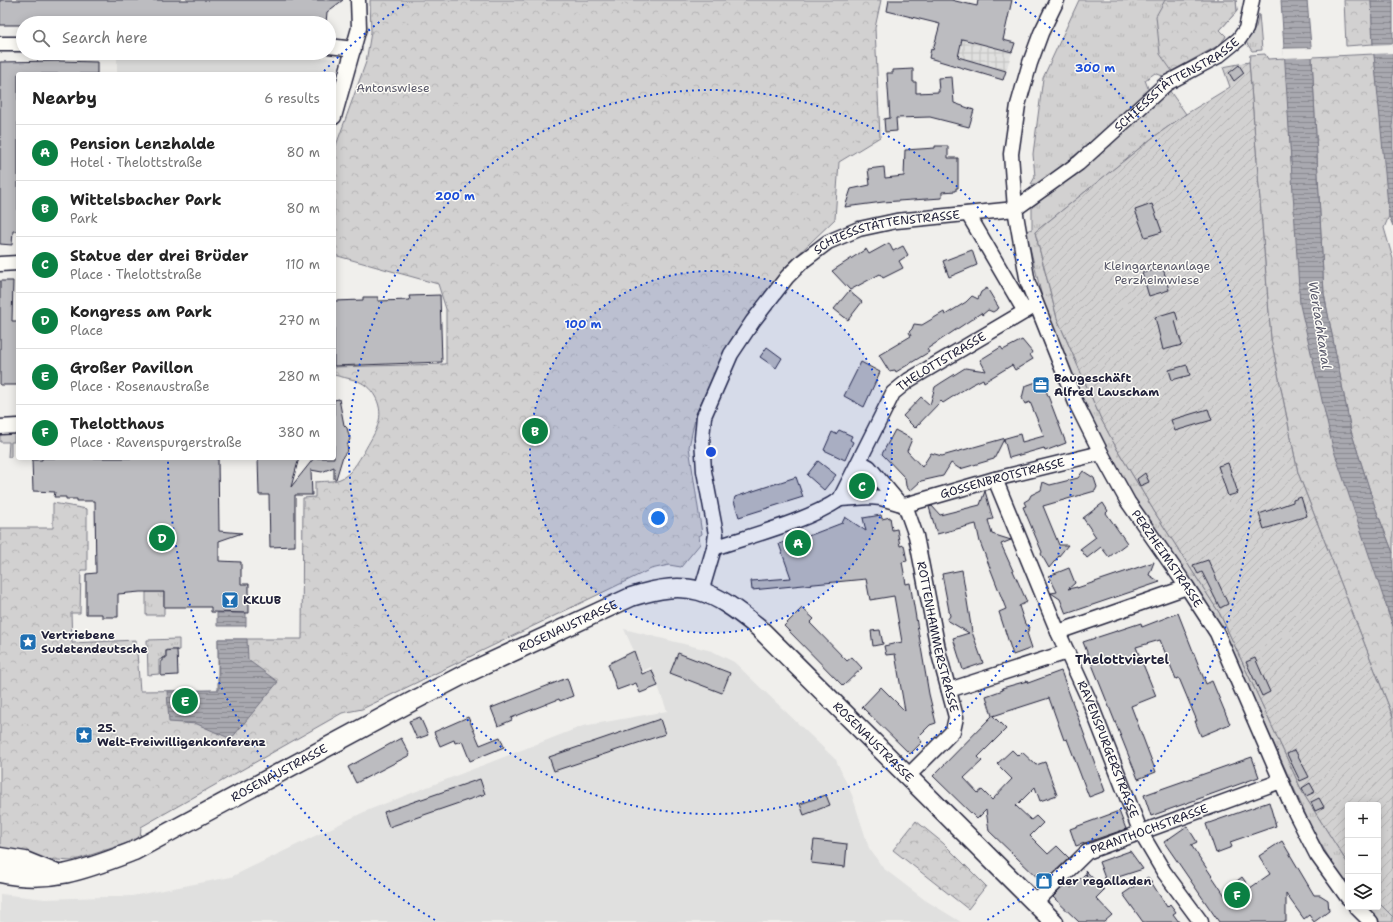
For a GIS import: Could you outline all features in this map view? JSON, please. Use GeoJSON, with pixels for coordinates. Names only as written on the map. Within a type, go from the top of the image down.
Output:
{"type":"FeatureCollection","features":[{"type":"Feature","properties":{"kind":"main road","name":"ROSENAUSTRASSE"},"geometry":{"type":"LineString","coordinates":[[0,873],[22,878],[60,875],[99,864],[134,851],[424,695],[630,597],[650,591],[671,588],[713,595],[727,603],[758,627],[1054,922]]}},
{"type":"Feature","properties":{"kind":"main road"},"geometry":{"type":"LineString","coordinates":[[0,856],[25,861],[60,875]]}},
{"type":"Feature","properties":{"kind":"street"},"geometry":{"type":"LineString","coordinates":[[336,110],[359,28],[358,0]]}},
{"type":"Feature","properties":{"kind":"street","name":"PERZHEIMSTRASSE"},"geometry":{"type":"LineString","coordinates":[[1030,308],[1028,283],[1015,209],[1011,154],[1018,105],[1041,33],[1057,0]]}},
{"type":"Feature","properties":{"kind":"street","name":"SCHIESSSTÄTTENSTRASSE"},"geometry":{"type":"LineString","coordinates":[[701,592],[714,548],[716,534],[704,471],[702,438],[704,416],[731,354],[753,321],[792,272],[803,261],[828,242],[859,229],[890,222],[1015,209],[1079,164],[1168,83],[1218,56],[1239,39],[1246,30],[1252,0]]}},
{"type":"Feature","properties":{"kind":"street"},"geometry":{"type":"LineString","coordinates":[[0,44],[16,44]]}},
{"type":"Feature","properties":{"kind":"street"},"geometry":{"type":"LineString","coordinates":[[336,47],[354,49]]}},
{"type":"Feature","properties":{"kind":"street","name":"PERZHEIMSTRASSE"},"geometry":{"type":"LineString","coordinates":[[968,214],[1030,308],[1101,453],[1128,502],[1217,633],[1281,781],[1317,855],[1345,894]]}},
{"type":"Feature","properties":{"kind":"street"},"geometry":{"type":"LineString","coordinates":[[0,264],[16,263]]}},
{"type":"Feature","properties":{"kind":"street","name":"THELOTTSTRASSE"},"geometry":{"type":"LineString","coordinates":[[714,548],[805,517],[828,508],[840,499],[894,393],[909,380],[1030,308]]}},
{"type":"Feature","properties":{"kind":"street"},"geometry":{"type":"LineString","coordinates":[[0,427],[16,426]]}},
{"type":"Feature","properties":{"kind":"street","name":"GOSSENBROTSTRASSE"},"geometry":{"type":"LineString","coordinates":[[902,504],[1101,453]]}},
{"type":"Feature","properties":{"kind":"street"},"geometry":{"type":"LineString","coordinates":[[860,462],[870,468],[902,504]]}},
{"type":"Feature","properties":{"kind":"street","name":"RAVENSPURGERSTRASSE"},"geometry":{"type":"LineString","coordinates":[[995,479],[1058,632],[1089,700],[1141,832],[1164,872],[1201,922]]}},
{"type":"Feature","properties":{"kind":"street","name":"THELOTTSTRASSE"},"geometry":{"type":"LineString","coordinates":[[840,499],[870,497],[902,504]]}},
{"type":"Feature","properties":{"kind":"street","name":"ROTTENHAMMERSTRASSE"},"geometry":{"type":"LineString","coordinates":[[902,504],[916,536],[939,654],[956,718],[953,731],[908,776]]}},
{"type":"Feature","properties":{"kind":"street"},"geometry":{"type":"LineString","coordinates":[[1058,632],[1187,587]]}},
{"type":"Feature","properties":{"kind":"street"},"geometry":{"type":"LineString","coordinates":[[949,690],[1067,652]]}},
{"type":"Feature","properties":{"kind":"street","name":"PRANTHOCHSTRASSE"},"geometry":{"type":"LineString","coordinates":[[1034,902],[1087,852],[1281,781]]}},
{"type":"Feature","properties":{"kind":"street"},"geometry":{"type":"LineString","coordinates":[[1359,910],[1371,922]]}},
{"type":"Feature","properties":{"kind":"shaded area"},"geometry":{"type":"Polygon","coordinates":[[[937,34],[1012,52],[1006,71],[931,49],[937,34]]]}},
{"type":"Feature","properties":{"kind":"shaded area"},"geometry":{"type":"Polygon","coordinates":[[[117,60],[335,60],[338,62],[336,72],[117,72],[117,60]]]}},
{"type":"Feature","properties":{"kind":"shaded area"},"geometry":{"type":"Polygon","coordinates":[[[624,629],[712,651],[734,662],[836,760],[852,795],[869,848],[883,868],[925,900],[961,922],[0,922],[0,894],[45,899],[132,896],[231,877],[366,811],[583,726],[667,711],[651,667],[643,671],[624,629]]]}},
{"type":"Feature","properties":{"kind":"green space","name":"Antonswiese"},"geometry":{"type":"Polygon","coordinates":[[[370,0],[881,0],[875,28],[880,137],[839,162],[835,219],[785,267],[747,317],[725,350],[696,414],[689,447],[702,534],[699,536],[700,544],[681,567],[669,565],[651,569],[362,709],[342,713],[141,827],[140,839],[72,861],[27,858],[0,853],[0,528],[53,528],[53,503],[87,509],[87,570],[81,570],[80,613],[71,613],[72,643],[136,640],[140,691],[218,690],[218,639],[302,639],[303,498],[315,497],[315,482],[337,480],[344,477],[351,471],[364,452],[374,433],[378,425],[380,415],[378,402],[371,391],[361,382],[336,375],[336,367],[446,364],[446,309],[438,284],[336,256],[336,145],[366,62],[371,32],[370,0]]]}},
{"type":"Feature","properties":{"kind":"green space"},"geometry":{"type":"Polygon","coordinates":[[[1079,0],[1236,0],[1237,11],[1220,30],[1226,36],[1214,48],[1165,77],[1155,73],[1145,80],[1149,91],[1066,163],[1036,184],[1031,184],[1035,177],[1033,154],[1043,78],[1079,0]]]}},
{"type":"Feature","properties":{"kind":"green space"},"geometry":{"type":"Polygon","coordinates":[[[1165,0],[1236,0],[1237,11],[1220,30],[1226,36],[1221,44],[1172,71],[1160,54],[1156,16],[1165,0]]]}},
{"type":"Feature","properties":{"kind":"green space"},"geometry":{"type":"Polygon","coordinates":[[[1344,0],[1371,0],[1373,44],[1346,46],[1344,0]]]}},
{"type":"Feature","properties":{"kind":"green space"},"geometry":{"type":"Polygon","coordinates":[[[1259,14],[1262,50],[1252,51],[1246,42],[1256,27],[1259,14]]]}},
{"type":"Feature","properties":{"kind":"green space"},"geometry":{"type":"Polygon","coordinates":[[[1265,54],[1268,59],[1286,58],[1291,162],[1388,613],[1393,626],[1393,717],[1298,473],[1271,339],[1249,62],[1250,55],[1265,54]]]}},
{"type":"Feature","properties":{"kind":"green space"},"geometry":{"type":"Polygon","coordinates":[[[1374,54],[1388,190],[1389,216],[1384,228],[1393,259],[1393,553],[1375,507],[1351,431],[1324,294],[1312,57],[1374,54]]]}},
{"type":"Feature","properties":{"kind":"green space","name":"Kleingartenanlage Perzheimwiese"},"geometry":{"type":"Polygon","coordinates":[[[1249,62],[1271,339],[1298,473],[1393,717],[1393,917],[1381,905],[1381,802],[1345,802],[1345,859],[1303,793],[1220,614],[1157,516],[1101,419],[1057,318],[1035,232],[1151,139],[1186,114],[1230,87],[1223,67],[1249,62]]]}},
{"type":"Feature","properties":{"kind":"green space"},"geometry":{"type":"Polygon","coordinates":[[[1167,87],[1186,114],[1151,139],[1035,232],[1057,318],[1101,419],[1157,516],[1220,614],[1303,793],[1345,859],[1345,884],[1313,831],[1223,630],[1194,584],[1148,521],[1107,454],[1082,401],[1043,301],[1026,231],[1032,229],[1032,203],[1167,87]]]}},
{"type":"Feature","properties":{"kind":"green space"},"geometry":{"type":"Polygon","coordinates":[[[14,432],[14,442],[11,442],[11,457],[8,457],[9,442],[0,442],[0,435],[14,432]]]}},
{"type":"Feature","properties":{"kind":"green space"},"geometry":{"type":"Polygon","coordinates":[[[867,472],[880,491],[854,492],[853,488],[861,473],[867,472]]]}},
{"type":"Feature","properties":{"kind":"green space"},"geometry":{"type":"Polygon","coordinates":[[[146,592],[164,592],[164,615],[146,615],[146,592]]]}},
{"type":"Feature","properties":{"kind":"green space"},"geometry":{"type":"Polygon","coordinates":[[[179,639],[179,650],[166,650],[166,657],[159,660],[159,674],[148,675],[147,640],[179,639]]]}},
{"type":"Feature","properties":{"kind":"green space"},"geometry":{"type":"Polygon","coordinates":[[[916,821],[943,843],[986,886],[968,909],[893,850],[916,821]]]}},
{"type":"Feature","properties":{"kind":"green space"},"geometry":{"type":"Polygon","coordinates":[[[1381,905],[1393,917],[1393,922],[1380,922],[1368,910],[1381,910],[1381,905]]]}},
{"type":"Feature","properties":{"kind":"water","name":"Wertachkanal"},"geometry":{"type":"Polygon","coordinates":[[[1281,0],[1307,0],[1312,57],[1324,294],[1351,431],[1375,507],[1393,553],[1393,626],[1333,448],[1300,305],[1281,0]]]}},
{"type":"Feature","properties":{"kind":"water"},"geometry":{"type":"Polygon","coordinates":[[[1371,0],[1393,0],[1393,226],[1389,216],[1373,44],[1371,0]]]}},
{"type":"Feature","properties":{"kind":"water"},"geometry":{"type":"Polygon","coordinates":[[[217,613],[246,613],[246,626],[217,626],[217,613]]]}},
{"type":"Feature","properties":{"kind":"water"},"geometry":{"type":"Polygon","coordinates":[[[218,639],[247,639],[248,660],[278,682],[231,739],[197,724],[169,722],[167,691],[219,690],[218,639]]]}},
{"type":"Feature","properties":{"kind":"pier"},"geometry":{"type":"Polygon","coordinates":[[[1393,44],[1393,53],[1372,54],[1371,45],[1393,44]]]}},
{"type":"Feature","properties":{"kind":"pier"},"geometry":{"type":"Polygon","coordinates":[[[1314,48],[1314,57],[1284,58],[1283,49],[1314,48]]]}},
{"type":"Feature","properties":{"kind":"building"},"geometry":{"type":"Polygon","coordinates":[[[0,0],[343,0],[327,12],[327,16],[16,16],[16,25],[0,25],[0,0]]]}},
{"type":"Feature","properties":{"kind":"building"},"geometry":{"type":"Polygon","coordinates":[[[889,0],[951,0],[977,6],[978,0],[1012,0],[1003,40],[1015,43],[1012,52],[962,39],[958,57],[1006,71],[1003,80],[929,58],[931,49],[933,50],[940,24],[887,11],[889,0]]]}},
{"type":"Feature","properties":{"kind":"building"},"geometry":{"type":"Polygon","coordinates":[[[0,62],[97,62],[97,72],[16,72],[16,231],[13,231],[12,245],[0,244],[0,62]]]}},
{"type":"Feature","properties":{"kind":"building"},"geometry":{"type":"Polygon","coordinates":[[[1239,65],[1244,73],[1234,81],[1229,73],[1239,65]]]}},
{"type":"Feature","properties":{"kind":"building"},"geometry":{"type":"Polygon","coordinates":[[[913,69],[913,82],[916,82],[916,93],[939,92],[938,78],[952,77],[954,103],[974,110],[969,127],[930,117],[896,118],[897,131],[885,132],[884,119],[890,118],[887,73],[893,73],[893,70],[913,69]]]}},
{"type":"Feature","properties":{"kind":"building"},"geometry":{"type":"Polygon","coordinates":[[[935,146],[948,146],[948,158],[958,158],[958,188],[956,188],[956,191],[942,192],[942,198],[883,202],[845,207],[851,189],[870,185],[868,169],[884,167],[885,178],[904,176],[905,150],[935,148],[935,146]]]}},
{"type":"Feature","properties":{"kind":"building"},"geometry":{"type":"Polygon","coordinates":[[[1152,204],[1162,232],[1145,237],[1135,210],[1152,204]]]}},
{"type":"Feature","properties":{"kind":"building"},"geometry":{"type":"Polygon","coordinates":[[[889,243],[893,251],[903,246],[908,255],[899,261],[903,268],[883,278],[880,274],[850,290],[832,271],[866,249],[869,254],[889,243]]]}},
{"type":"Feature","properties":{"kind":"building"},"geometry":{"type":"Polygon","coordinates":[[[972,250],[977,265],[949,277],[943,261],[972,250]]]}},
{"type":"Feature","properties":{"kind":"building"},"geometry":{"type":"Polygon","coordinates":[[[1163,268],[1169,290],[1149,296],[1142,273],[1163,268]]]}},
{"type":"Feature","properties":{"kind":"building"},"geometry":{"type":"Polygon","coordinates":[[[0,281],[13,281],[12,321],[16,321],[16,385],[0,385],[0,281]]]}},
{"type":"Feature","properties":{"kind":"building"},"geometry":{"type":"Polygon","coordinates":[[[987,288],[999,308],[993,312],[988,310],[982,315],[981,313],[927,349],[929,352],[896,372],[895,370],[889,371],[879,355],[911,336],[909,332],[914,324],[922,325],[944,312],[945,315],[966,302],[972,296],[978,299],[981,292],[987,288]]]}},
{"type":"Feature","properties":{"kind":"building"},"geometry":{"type":"Polygon","coordinates":[[[849,291],[862,302],[848,320],[834,309],[849,291]]]}},
{"type":"Feature","properties":{"kind":"building"},"geometry":{"type":"Polygon","coordinates":[[[440,295],[442,362],[336,366],[336,301],[363,300],[363,297],[378,297],[378,301],[410,300],[409,296],[440,295]]]}},
{"type":"Feature","properties":{"kind":"building"},"geometry":{"type":"Polygon","coordinates":[[[1175,311],[1178,320],[1175,321],[1182,345],[1163,350],[1155,317],[1175,311]]]}},
{"type":"Feature","properties":{"kind":"building"},"geometry":{"type":"Polygon","coordinates":[[[1022,340],[1032,352],[1030,355],[1033,359],[1015,370],[1012,365],[984,382],[983,379],[971,385],[943,403],[941,401],[915,428],[903,416],[921,397],[930,405],[935,387],[941,383],[965,368],[986,371],[980,360],[1001,347],[1003,350],[1022,340]]]}},
{"type":"Feature","properties":{"kind":"building"},"geometry":{"type":"Polygon","coordinates":[[[767,347],[782,358],[776,368],[760,357],[767,347]]]}},
{"type":"Feature","properties":{"kind":"building"},"geometry":{"type":"Polygon","coordinates":[[[861,362],[880,372],[864,407],[844,396],[861,362]]]}},
{"type":"Feature","properties":{"kind":"building"},"geometry":{"type":"Polygon","coordinates":[[[1187,365],[1190,375],[1172,380],[1169,370],[1187,365]]]}},
{"type":"Feature","properties":{"kind":"building"},"geometry":{"type":"Polygon","coordinates":[[[1042,380],[1066,443],[1045,451],[1044,448],[1009,458],[1004,439],[994,459],[960,469],[951,463],[943,476],[921,481],[910,491],[906,486],[905,478],[882,454],[895,430],[912,439],[907,451],[922,467],[931,453],[942,456],[1020,434],[1022,442],[1044,436],[1030,402],[1025,404],[1022,398],[1025,386],[1042,380]]]}},
{"type":"Feature","properties":{"kind":"building"},"geometry":{"type":"Polygon","coordinates":[[[339,399],[344,425],[347,428],[350,439],[347,446],[348,450],[343,456],[336,479],[334,479],[334,467],[322,472],[311,470],[312,495],[295,495],[295,546],[270,547],[269,495],[259,495],[258,460],[298,460],[291,487],[312,460],[336,460],[336,400],[339,399]]]}},
{"type":"Feature","properties":{"kind":"building"},"geometry":{"type":"Polygon","coordinates":[[[1208,409],[1212,420],[1175,431],[1171,420],[1208,409]]]}},
{"type":"Feature","properties":{"kind":"building"},"geometry":{"type":"Polygon","coordinates":[[[839,430],[852,436],[850,440],[853,442],[845,460],[824,450],[832,432],[836,434],[839,430]]]}},
{"type":"Feature","properties":{"kind":"building"},"geometry":{"type":"Polygon","coordinates":[[[32,460],[218,460],[219,531],[242,533],[219,541],[219,561],[241,562],[241,584],[249,584],[249,613],[211,612],[211,607],[164,607],[164,592],[140,592],[118,594],[118,617],[102,617],[102,614],[86,614],[86,574],[96,573],[95,501],[77,501],[77,499],[66,499],[66,497],[54,497],[55,492],[33,491],[32,460]]]}},
{"type":"Feature","properties":{"kind":"building"},"geometry":{"type":"Polygon","coordinates":[[[818,461],[836,475],[824,490],[807,475],[818,461]]]}},
{"type":"Feature","properties":{"kind":"building"},"geometry":{"type":"Polygon","coordinates":[[[1228,463],[1238,493],[1228,496],[1218,466],[1228,463]]]}},
{"type":"Feature","properties":{"kind":"building"},"geometry":{"type":"Polygon","coordinates":[[[1083,471],[1094,478],[1097,487],[1095,491],[1043,506],[1059,545],[1068,545],[1049,568],[1041,554],[1042,552],[1023,507],[1026,506],[1024,502],[1029,499],[1031,495],[1041,490],[1043,482],[1050,485],[1078,478],[1083,471]]]}},
{"type":"Feature","properties":{"kind":"building"},"geometry":{"type":"Polygon","coordinates":[[[1145,473],[1149,482],[1140,486],[1137,479],[1145,473]]]}},
{"type":"Feature","properties":{"kind":"building"},"geometry":{"type":"Polygon","coordinates":[[[796,477],[803,497],[739,517],[734,501],[735,497],[796,477]]]}},
{"type":"Feature","properties":{"kind":"building"},"geometry":{"type":"Polygon","coordinates":[[[985,491],[993,519],[988,520],[992,534],[1011,540],[1001,544],[1027,602],[1019,606],[1025,624],[1030,627],[1027,633],[1032,648],[1013,655],[999,612],[1006,609],[980,542],[976,524],[937,534],[929,507],[932,506],[940,515],[980,505],[985,491]]]}},
{"type":"Feature","properties":{"kind":"building"},"geometry":{"type":"Polygon","coordinates":[[[1301,497],[1307,516],[1264,529],[1259,514],[1293,502],[1293,500],[1301,497]]]}},
{"type":"Feature","properties":{"kind":"building"},"geometry":{"type":"Polygon","coordinates":[[[1103,503],[1108,511],[1106,513],[1127,543],[1109,557],[1101,547],[1087,558],[1080,549],[1096,537],[1083,518],[1103,503]]]}},
{"type":"Feature","properties":{"kind":"building"},"geometry":{"type":"Polygon","coordinates":[[[881,515],[882,519],[890,517],[892,530],[897,529],[900,546],[904,545],[907,561],[902,562],[906,584],[910,583],[929,694],[936,723],[930,725],[918,737],[922,742],[910,754],[862,707],[881,687],[905,711],[895,654],[886,655],[884,646],[902,642],[894,596],[870,600],[866,579],[752,590],[751,581],[791,578],[779,544],[802,536],[803,538],[842,523],[845,517],[866,531],[863,518],[881,515]]]}},
{"type":"Feature","properties":{"kind":"building"},"geometry":{"type":"Polygon","coordinates":[[[1208,560],[1228,604],[1220,608],[1202,572],[1198,574],[1193,565],[1208,560]]]}},
{"type":"Feature","properties":{"kind":"building"},"geometry":{"type":"Polygon","coordinates":[[[1154,562],[1149,575],[1160,582],[1066,614],[1060,599],[1051,593],[1057,592],[1049,576],[1069,568],[1075,583],[1068,589],[1077,588],[1154,562]]]}},
{"type":"Feature","properties":{"kind":"building"},"geometry":{"type":"Polygon","coordinates":[[[962,570],[972,632],[983,663],[963,670],[953,638],[969,633],[947,620],[950,616],[942,574],[962,570]]]}},
{"type":"Feature","properties":{"kind":"building"},"geometry":{"type":"Polygon","coordinates":[[[802,608],[814,619],[810,623],[847,661],[852,657],[862,668],[843,686],[784,626],[802,608]]]}},
{"type":"Feature","properties":{"kind":"building"},"geometry":{"type":"Polygon","coordinates":[[[1178,613],[1206,684],[1212,681],[1230,724],[1201,736],[1195,721],[1197,721],[1179,678],[1176,679],[1160,640],[1136,647],[1156,696],[1131,706],[1156,772],[1138,779],[1083,642],[1141,623],[1142,627],[1178,613]]]}},
{"type":"Feature","properties":{"kind":"building"},"geometry":{"type":"Polygon","coordinates":[[[880,630],[883,644],[873,646],[871,631],[880,630]]]}},
{"type":"Feature","properties":{"kind":"building"},"geometry":{"type":"Polygon","coordinates":[[[177,650],[178,675],[161,676],[161,661],[163,661],[163,658],[166,658],[166,651],[177,650]]]}},
{"type":"Feature","properties":{"kind":"building"},"geometry":{"type":"Polygon","coordinates":[[[634,651],[642,674],[652,670],[658,686],[640,693],[636,683],[617,690],[608,664],[634,651]]]}},
{"type":"Feature","properties":{"kind":"building"},"geometry":{"type":"Polygon","coordinates":[[[678,653],[730,673],[722,693],[670,673],[678,653]]]}},
{"type":"Feature","properties":{"kind":"building"},"geometry":{"type":"Polygon","coordinates":[[[1255,658],[1270,692],[1262,696],[1246,662],[1255,658]]]}},
{"type":"Feature","properties":{"kind":"building"},"geometry":{"type":"Polygon","coordinates":[[[1061,671],[1105,791],[1089,797],[1067,739],[1064,740],[1049,698],[993,716],[1006,729],[978,757],[982,761],[964,778],[978,793],[982,790],[992,800],[1012,779],[997,764],[1012,750],[1018,756],[1022,752],[1036,765],[1045,762],[1057,795],[1040,801],[1035,787],[1016,806],[1031,820],[1036,816],[1043,823],[1030,836],[1048,854],[1057,846],[1069,858],[1043,883],[989,831],[986,810],[977,819],[933,776],[992,716],[986,696],[1003,690],[1002,688],[1027,681],[1028,683],[1061,671]]]}},
{"type":"Feature","properties":{"kind":"building"},"geometry":{"type":"Polygon","coordinates":[[[567,678],[573,696],[560,701],[559,699],[511,718],[512,720],[498,726],[491,708],[567,678]]]}},
{"type":"Feature","properties":{"kind":"building"},"geometry":{"type":"Polygon","coordinates":[[[420,717],[428,735],[417,739],[409,721],[420,717]]]}},
{"type":"Feature","properties":{"kind":"building"},"geometry":{"type":"Polygon","coordinates":[[[468,717],[480,745],[500,737],[504,747],[470,761],[462,741],[455,743],[454,740],[440,746],[434,732],[468,717]]]}},
{"type":"Feature","properties":{"kind":"building"},"geometry":{"type":"Polygon","coordinates":[[[660,719],[665,734],[554,771],[549,757],[660,719]]]}},
{"type":"Feature","properties":{"kind":"building"},"geometry":{"type":"Polygon","coordinates":[[[401,738],[410,755],[356,783],[348,767],[401,738]]]}},
{"type":"Feature","properties":{"kind":"building"},"geometry":{"type":"Polygon","coordinates":[[[1295,750],[1309,777],[1300,781],[1287,754],[1295,750]]]}},
{"type":"Feature","properties":{"kind":"building"},"geometry":{"type":"Polygon","coordinates":[[[1252,757],[1259,777],[1151,816],[1144,795],[1252,757]]]}},
{"type":"Feature","properties":{"kind":"building"},"geometry":{"type":"Polygon","coordinates":[[[480,779],[485,794],[389,827],[384,812],[480,779]]]}},
{"type":"Feature","properties":{"kind":"building"},"geometry":{"type":"Polygon","coordinates":[[[1310,783],[1315,792],[1306,796],[1302,788],[1310,783]]]}},
{"type":"Feature","properties":{"kind":"building"},"geometry":{"type":"Polygon","coordinates":[[[826,795],[830,805],[804,815],[800,804],[826,795]]]}},
{"type":"Feature","properties":{"kind":"building"},"geometry":{"type":"Polygon","coordinates":[[[1319,798],[1324,807],[1315,811],[1311,802],[1319,798]]]}},
{"type":"Feature","properties":{"kind":"building"},"geometry":{"type":"Polygon","coordinates":[[[1269,802],[1276,826],[1230,842],[1232,847],[1216,853],[1206,824],[1269,802]]]}},
{"type":"Feature","properties":{"kind":"building"},"geometry":{"type":"Polygon","coordinates":[[[1119,811],[1126,829],[1076,846],[1070,829],[1119,811]]]}},
{"type":"Feature","properties":{"kind":"building"},"geometry":{"type":"Polygon","coordinates":[[[1187,826],[1197,842],[1191,845],[1232,906],[1234,906],[1228,888],[1242,877],[1250,888],[1270,874],[1259,856],[1282,841],[1314,895],[1320,895],[1328,900],[1329,911],[1314,922],[1309,915],[1304,919],[1286,894],[1286,922],[1219,922],[1164,842],[1187,826]]]}},
{"type":"Feature","properties":{"kind":"building"},"geometry":{"type":"Polygon","coordinates":[[[814,840],[847,844],[845,867],[811,863],[814,840]]]}},
{"type":"Feature","properties":{"kind":"building"},"geometry":{"type":"Polygon","coordinates":[[[1130,851],[1143,869],[1106,881],[1099,862],[1130,851]]]}},
{"type":"Feature","properties":{"kind":"building"},"geometry":{"type":"Polygon","coordinates":[[[1085,870],[1104,890],[1096,898],[1112,915],[1104,922],[1079,922],[1053,897],[1067,883],[1071,888],[1085,874],[1087,876],[1085,870]]]}},
{"type":"Feature","properties":{"kind":"building"},"geometry":{"type":"Polygon","coordinates":[[[1148,877],[1167,907],[1170,904],[1176,912],[1173,914],[1179,922],[1143,922],[1123,894],[1148,877]]]}},
{"type":"Feature","properties":{"kind":"place","name":"Baugeschäft Alfred Lauscham"},"geometry":{"type":"Point","coordinates":[1041,385]}},
{"type":"Feature","properties":{"kind":"place","name":"Wittelsbacher Park"},"geometry":{"type":"Point","coordinates":[535,431]}},
{"type":"Feature","properties":{"kind":"place","name":"Statue der drei Brüder"},"geometry":{"type":"Point","coordinates":[862,486]}},
{"type":"Feature","properties":{"kind":"place","name":"Kongress am Park"},"geometry":{"type":"Point","coordinates":[162,538]}},
{"type":"Feature","properties":{"kind":"place","name":"Pension Lenzhalde"},"geometry":{"type":"Point","coordinates":[798,543]}},
{"type":"Feature","properties":{"kind":"place","name":"KKLUB"},"geometry":{"type":"Point","coordinates":[230,600]}},
{"type":"Feature","properties":{"kind":"place","name":"Vertriebene Sudetendeutsche"},"geometry":{"type":"Point","coordinates":[28,642]}},
{"type":"Feature","properties":{"kind":"place","name":"Großer Pavillon"},"geometry":{"type":"Point","coordinates":[185,701]}},
{"type":"Feature","properties":{"kind":"place","name":"25. Welt-Freiwilligenkonferenz"},"geometry":{"type":"Point","coordinates":[84,735]}},
{"type":"Feature","properties":{"kind":"place","name":"der regalladen"},"geometry":{"type":"Point","coordinates":[1044,881]}},
{"type":"Feature","properties":{"kind":"place","name":"Thelotthaus"},"geometry":{"type":"Point","coordinates":[1237,895]}},
{"type":"Feature","properties":{"kind":"district","name":"Thelottviertel"},"geometry":{"type":"Point","coordinates":[1122,659]}}]}
